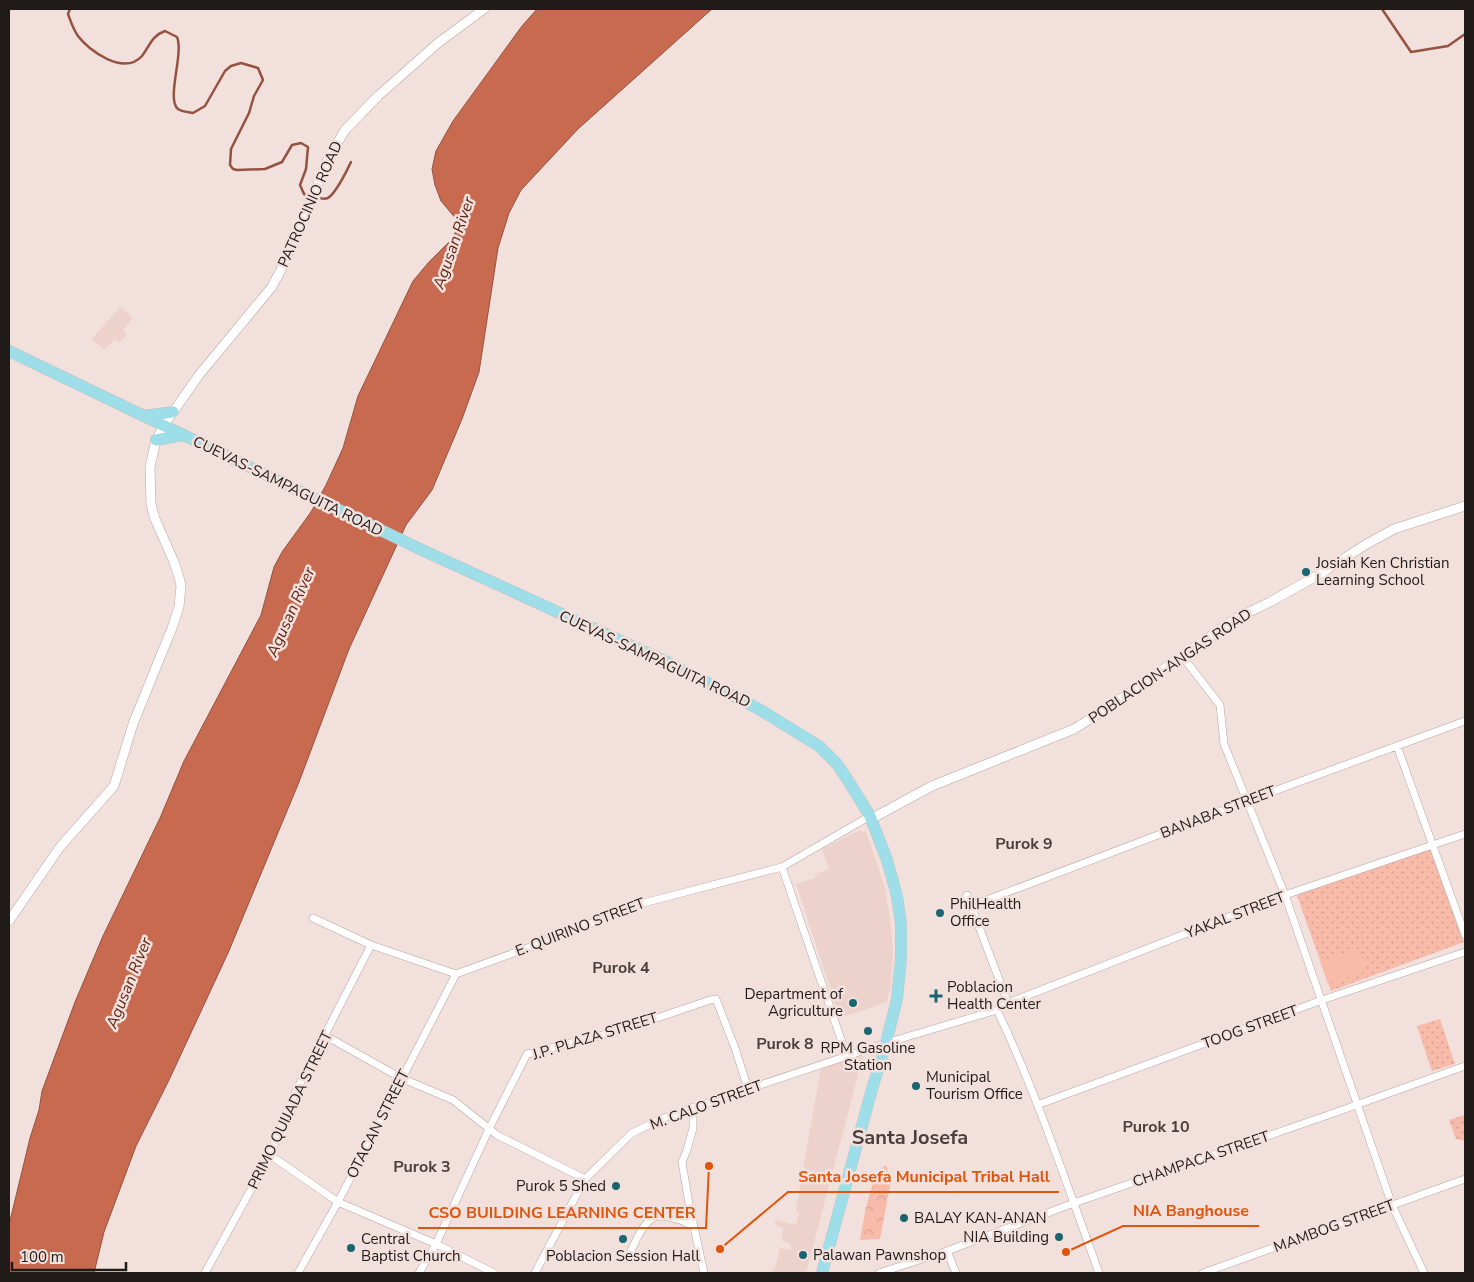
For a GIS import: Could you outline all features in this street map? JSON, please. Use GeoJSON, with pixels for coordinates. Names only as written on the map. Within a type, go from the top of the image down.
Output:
{"type":"FeatureCollection","features":[{"type":"Feature","properties":{"kind":"main road","name":"CUEVAS-SAMPAGUITA ROAD"},"geometry":{"type":"LineString","coordinates":[[9,351],[278,482],[667,662],[757,708],[819,746],[827,753],[849,782],[870,818],[891,872],[901,924],[899,982],[886,1044],[822,1273]]}},
{"type":"Feature","properties":{"kind":"main road"},"geometry":{"type":"LineString","coordinates":[[173,412],[182,434],[156,440],[144,417],[173,412]]}},
{"type":"Feature","properties":{"kind":"street","name":"PATROCINIO ROAD"},"geometry":{"type":"LineString","coordinates":[[9,921],[60,847],[114,786],[133,724],[179,607],[179,577],[155,519],[151,504],[150,467],[156,440],[164,425],[199,375],[271,288],[305,216],[328,159],[345,130],[378,96],[438,43],[484,9]]}},
{"type":"Feature","properties":{"kind":"street","name":"POBLACION-ANGAS ROAD"},"geometry":{"type":"LineString","coordinates":[[870,818],[932,786],[1074,729],[1124,698],[1235,619],[1320,574],[1385,534],[1465,506]]}},
{"type":"Feature","properties":{"kind":"street"},"geometry":{"type":"LineString","coordinates":[[1182,656],[1220,705],[1224,744],[1285,895],[1392,1205],[1424,1273]]}},
{"type":"Feature","properties":{"kind":"street","name":"BANABA STREET"},"geometry":{"type":"LineString","coordinates":[[972,906],[1247,801],[1465,722]]}},
{"type":"Feature","properties":{"kind":"street"},"geometry":{"type":"LineString","coordinates":[[1397,746],[1465,935]]}},
{"type":"Feature","properties":{"kind":"street","name":"E. QUIRINO STREET"},"geometry":{"type":"LineString","coordinates":[[456,974],[566,934],[628,907],[782,867],[870,818]]}},
{"type":"Feature","properties":{"kind":"street","name":"YAKAL STREET"},"geometry":{"type":"LineString","coordinates":[[997,1010],[1008,1003],[1285,895],[1465,834]]}},
{"type":"Feature","properties":{"kind":"street"},"geometry":{"type":"LineString","coordinates":[[782,867],[847,1056]]}},
{"type":"Feature","properties":{"kind":"street"},"geometry":{"type":"LineString","coordinates":[[967,895],[1008,1003]]}},
{"type":"Feature","properties":{"kind":"street"},"geometry":{"type":"LineString","coordinates":[[313,918],[371,945],[456,974]]}},
{"type":"Feature","properties":{"kind":"street","name":"PRIMO QUIJADA STREET"},"geometry":{"type":"LineString","coordinates":[[205,1273],[270,1155],[293,1096],[326,1036],[371,945]]}},
{"type":"Feature","properties":{"kind":"street","name":"TOOG STREET"},"geometry":{"type":"LineString","coordinates":[[1037,1105],[1322,1000],[1465,952]]}},
{"type":"Feature","properties":{"kind":"street","name":"OTACAN STREET"},"geometry":{"type":"LineString","coordinates":[[298,1273],[338,1202],[456,974]]}},
{"type":"Feature","properties":{"kind":"street","name":"J.P. PLAZA STREET"},"geometry":{"type":"LineString","coordinates":[[420,1273],[436,1244],[489,1128],[527,1054],[618,1032],[716,999],[748,1089]]}},
{"type":"Feature","properties":{"kind":"street"},"geometry":{"type":"LineString","coordinates":[[886,1044],[997,1010],[1037,1105],[1099,1273]]}},
{"type":"Feature","properties":{"kind":"street"},"geometry":{"type":"LineString","coordinates":[[326,1036],[401,1078],[453,1100],[508,1141],[585,1180]]}},
{"type":"Feature","properties":{"kind":"street","name":"M. CALO STREET"},"geometry":{"type":"LineString","coordinates":[[536,1273],[585,1180],[632,1134],[661,1119],[694,1107],[886,1044]]}},
{"type":"Feature","properties":{"kind":"street","name":"CHAMPACA STREET"},"geometry":{"type":"LineString","coordinates":[[879,1273],[947,1251],[1074,1203],[1465,1066]]}},
{"type":"Feature","properties":{"kind":"street"},"geometry":{"type":"LineString","coordinates":[[694,1107],[693,1128],[682,1162],[704,1273]]}},
{"type":"Feature","properties":{"kind":"street"},"geometry":{"type":"LineString","coordinates":[[270,1155],[338,1202],[436,1244],[494,1273]]}},
{"type":"Feature","properties":{"kind":"street","name":"MAMBOG STREET"},"geometry":{"type":"LineString","coordinates":[[1203,1273],[1465,1178]]}},
{"type":"Feature","properties":{"kind":"street"},"geometry":{"type":"LineString","coordinates":[[629,1255],[645,1226],[654,1218],[664,1216],[680,1220],[691,1224],[696,1230]]}},
{"type":"Feature","properties":{"kind":"street"},"geometry":{"type":"LineString","coordinates":[[947,1251],[956,1273]]}},
{"type":"Feature","properties":{"kind":"shaded area"},"geometry":{"type":"Polygon","coordinates":[[[120,307],[133,318],[123,330],[127,334],[119,343],[115,339],[104,350],[92,339],[120,307]]]}},
{"type":"Feature","properties":{"kind":"shaded area"},"geometry":{"type":"Polygon","coordinates":[[[860,830],[866,831],[885,888],[893,949],[891,985],[887,1002],[840,1018],[796,884],[815,878],[815,874],[829,869],[822,849],[860,830]]]}},
{"type":"Feature","properties":{"kind":"shaded area"},"geometry":{"type":"Polygon","coordinates":[[[863,1056],[806,1273],[771,1273],[775,1268],[780,1248],[791,1250],[790,1243],[782,1241],[783,1227],[775,1225],[775,1220],[796,1225],[799,1214],[796,1209],[821,1068],[863,1056]]]}},
{"type":"Feature","properties":{"kind":"green space"},"geometry":{"type":"Polygon","coordinates":[[[1430,848],[1464,942],[1331,991],[1296,893],[1430,848]]]}},
{"type":"Feature","properties":{"kind":"green space"},"geometry":{"type":"Polygon","coordinates":[[[1359,949],[1367,971],[1328,984],[1320,962],[1359,949]]]}},
{"type":"Feature","properties":{"kind":"green space"},"geometry":{"type":"Polygon","coordinates":[[[1440,1019],[1455,1064],[1432,1071],[1417,1026],[1440,1019]]]}},
{"type":"Feature","properties":{"kind":"green space"},"geometry":{"type":"Polygon","coordinates":[[[1465,1115],[1465,1141],[1456,1139],[1449,1120],[1465,1115]]]}},
{"type":"Feature","properties":{"kind":"green space"},"geometry":{"type":"Polygon","coordinates":[[[886,1165],[891,1180],[880,1239],[860,1240],[871,1189],[880,1171],[886,1165]]]}},
{"type":"Feature","properties":{"kind":"water","name":"Agusan River"},"geometry":{"type":"Polygon","coordinates":[[[537,9],[712,9],[578,129],[521,190],[509,213],[498,248],[479,372],[462,419],[432,490],[406,525],[349,649],[299,782],[228,953],[136,1146],[104,1232],[94,1273],[9,1273],[9,1225],[30,1138],[39,1110],[42,1091],[75,1002],[103,936],[160,818],[184,761],[261,615],[274,567],[282,552],[311,512],[326,485],[343,448],[358,396],[413,281],[452,239],[457,229],[457,220],[441,201],[435,185],[432,169],[436,151],[453,121],[522,26],[537,9]]]}},
{"type":"Feature","properties":{"kind":"waterway"},"geometry":{"type":"LineString","coordinates":[[70,9],[68,14],[72,25],[83,42],[98,54],[117,62],[135,61],[142,56],[154,38],[160,33],[165,31],[177,37],[179,45],[174,96],[175,104],[181,111],[193,113],[205,106],[225,71],[231,66],[241,63],[258,68],[263,80],[231,149],[230,165],[233,169],[237,170],[265,169],[282,162],[292,145],[301,143],[308,147],[306,169],[300,185],[304,194],[310,196]]}},
{"type":"Feature","properties":{"kind":"waterway"},"geometry":{"type":"LineString","coordinates":[[1382,9],[1411,52],[1448,46],[1465,34]]}},
{"type":"Feature","properties":{"kind":"waterway"},"geometry":{"type":"LineString","coordinates":[[315,197],[321,199],[328,198],[341,182],[351,162]]}},
{"type":"Feature","properties":{"kind":"place","name":"Josiah Ken Christian Learning School"},"geometry":{"type":"Point","coordinates":[1306,572]}},
{"type":"Feature","properties":{"kind":"place","name":"PhilHealth Office"},"geometry":{"type":"Point","coordinates":[940,913]}},
{"type":"Feature","properties":{"kind":"place","name":"Poblacion Health Center"},"geometry":{"type":"Point","coordinates":[936,996]}},
{"type":"Feature","properties":{"kind":"place","name":"Department of Agriculture"},"geometry":{"type":"Point","coordinates":[853,1003]}},
{"type":"Feature","properties":{"kind":"place","name":"RPM Gasoline Station"},"geometry":{"type":"Point","coordinates":[868,1031]}},
{"type":"Feature","properties":{"kind":"place","name":"Municipal Tourism Office"},"geometry":{"type":"Point","coordinates":[916,1086]}},
{"type":"Feature","properties":{"kind":"place","name":"CSO BUILDING LEARNING CENTER"},"geometry":{"type":"Point","coordinates":[709,1166]}},
{"type":"Feature","properties":{"kind":"place","name":"Purok 5 Shed"},"geometry":{"type":"Point","coordinates":[616,1186]}},
{"type":"Feature","properties":{"kind":"place","name":"BALAY KAN-ANAN"},"geometry":{"type":"Point","coordinates":[904,1218]}},
{"type":"Feature","properties":{"kind":"place","name":"NIA Building"},"geometry":{"type":"Point","coordinates":[1059,1237]}},
{"type":"Feature","properties":{"kind":"place","name":"Poblacion Session Hall"},"geometry":{"type":"Point","coordinates":[623,1239]}},
{"type":"Feature","properties":{"kind":"place","name":"Central Baptist Church"},"geometry":{"type":"Point","coordinates":[351,1248]}},
{"type":"Feature","properties":{"kind":"place","name":"Santa Josefa Municipal Tribal Hall"},"geometry":{"type":"Point","coordinates":[720,1249]}},
{"type":"Feature","properties":{"kind":"place","name":"NIA Banghouse"},"geometry":{"type":"Point","coordinates":[1066,1252]}},
{"type":"Feature","properties":{"kind":"place","name":"Palawan Pawnshop"},"geometry":{"type":"Point","coordinates":[803,1255]}},
{"type":"Feature","properties":{"kind":"district","name":"Purok 9"},"geometry":{"type":"Point","coordinates":[1024,844]}},
{"type":"Feature","properties":{"kind":"district","name":"Purok 4"},"geometry":{"type":"Point","coordinates":[621,968]}},
{"type":"Feature","properties":{"kind":"district","name":"Purok 8"},"geometry":{"type":"Point","coordinates":[785,1044]}},
{"type":"Feature","properties":{"kind":"district","name":"Purok 10"},"geometry":{"type":"Point","coordinates":[1156,1127]}},
{"type":"Feature","properties":{"kind":"district","name":"Santa Josefa"},"geometry":{"type":"Point","coordinates":[910,1137]}},
{"type":"Feature","properties":{"kind":"district","name":"Purok 3"},"geometry":{"type":"Point","coordinates":[422,1167]}}]}
